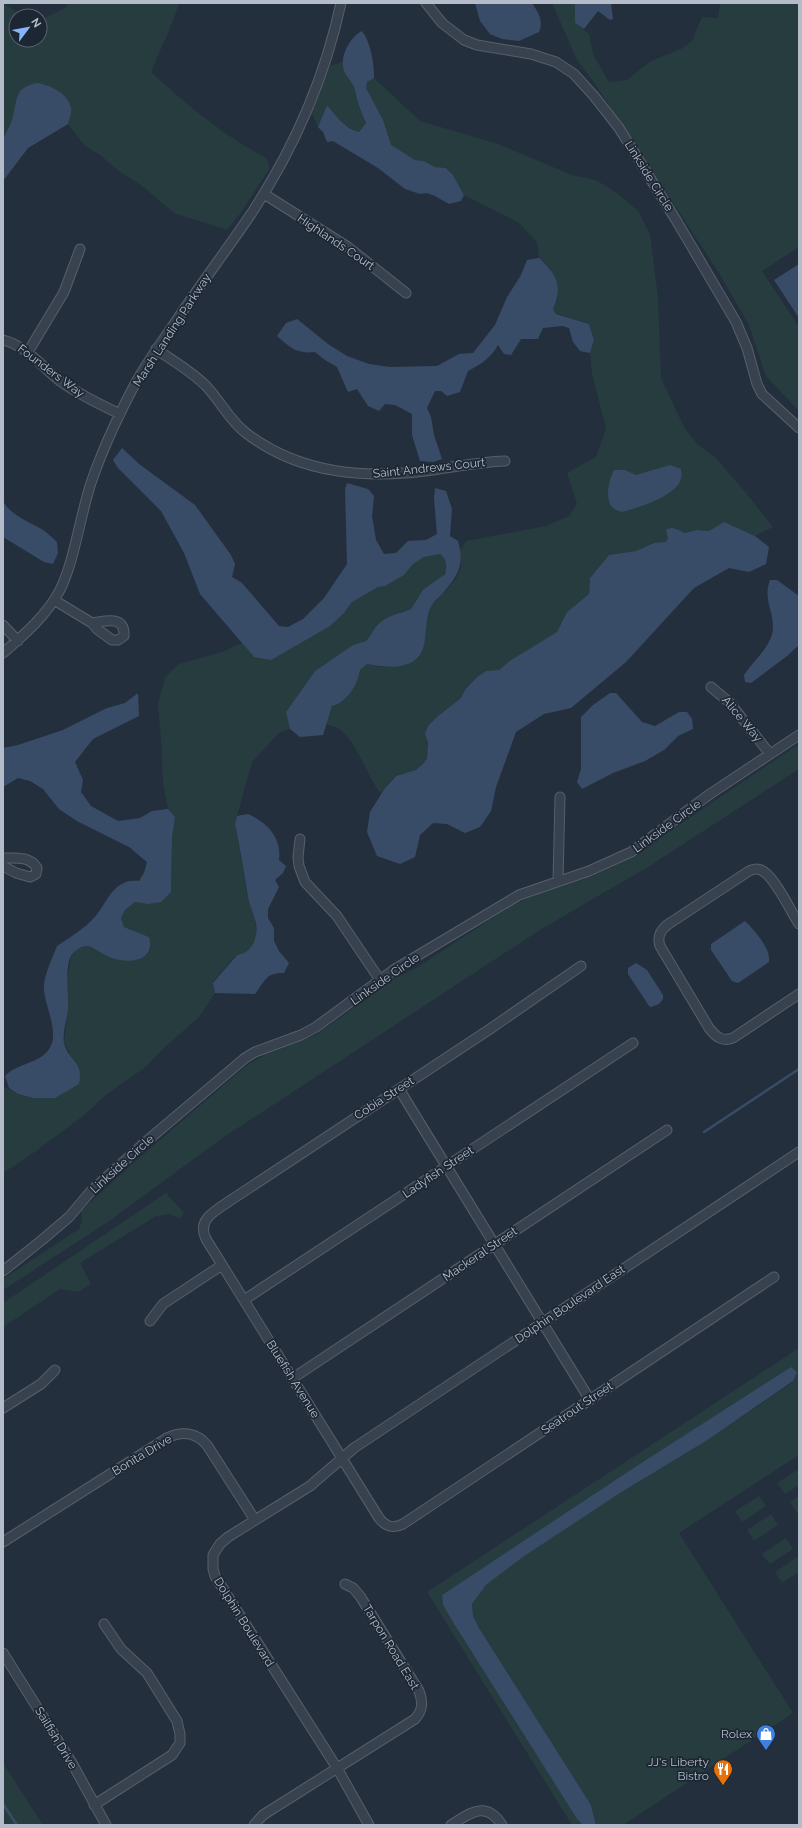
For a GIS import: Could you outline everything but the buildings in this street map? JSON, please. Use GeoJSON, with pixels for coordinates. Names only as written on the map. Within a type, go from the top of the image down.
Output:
{"type":"FeatureCollection","features":[{"type":"Feature","properties":{"kind":"street","name":"Marsh Landing Parkway"},"geometry":{"type":"LineString","coordinates":[[3,653],[35,624],[54,600],[64,581],[92,481],[120,414],[136,382],[156,349],[264,194],[293,140],[313,96],[327,56],[341,3]]}},
{"type":"Feature","properties":{"kind":"street","name":"Linkside Circle"},"geometry":{"type":"LineString","coordinates":[[426,3],[445,26],[464,40],[477,45],[531,54],[556,62],[574,74],[594,96],[619,128],[679,225],[736,322],[744,339],[757,384],[762,394],[799,428]]}},
{"type":"Feature","properties":{"kind":"street","name":"Highlands Court"},"geometry":{"type":"LineString","coordinates":[[264,194],[348,247],[406,293]]}},
{"type":"Feature","properties":{"kind":"street"},"geometry":{"type":"LineString","coordinates":[[28,352],[64,292],[80,249]]}},
{"type":"Feature","properties":{"kind":"street","name":"Founders Way"},"geometry":{"type":"LineString","coordinates":[[3,340],[18,345],[28,352],[73,390],[120,414]]}},
{"type":"Feature","properties":{"kind":"street","name":"Saint Andrews Court"},"geometry":{"type":"LineString","coordinates":[[156,349],[206,386],[230,418],[245,433],[263,445],[296,461],[342,473],[378,475],[432,470],[476,463],[506,461]]}},
{"type":"Feature","properties":{"kind":"street"},"geometry":{"type":"LineString","coordinates":[[54,600],[92,623]]}},
{"type":"Feature","properties":{"kind":"street"},"geometry":{"type":"LineString","coordinates":[[3,625],[18,640]]}},
{"type":"Feature","properties":{"kind":"street","name":"Alice Way"},"geometry":{"type":"LineString","coordinates":[[711,687],[730,703],[770,754]]}},
{"type":"Feature","properties":{"kind":"street","name":"Linkside Circle"},"geometry":{"type":"LineString","coordinates":[[3,1271],[68,1217],[91,1191],[136,1150],[245,1058],[261,1049],[316,1028],[395,969],[519,895],[616,860],[631,852],[710,794],[799,735]]}},
{"type":"Feature","properties":{"kind":"street"},"geometry":{"type":"LineString","coordinates":[[558,881],[560,797]]}},
{"type":"Feature","properties":{"kind":"street"},"geometry":{"type":"LineString","coordinates":[[300,839],[298,857],[299,866],[305,882],[337,916],[380,980]]}},
{"type":"Feature","properties":{"kind":"street"},"geometry":{"type":"LineString","coordinates":[[3,858],[28,860],[34,863],[37,868],[36,874],[30,877],[16,873],[3,866]]}},
{"type":"Feature","properties":{"kind":"street"},"geometry":{"type":"LineString","coordinates":[[799,924],[768,875],[761,870],[753,869],[748,870],[667,925],[659,934],[658,940],[660,946],[709,1028],[719,1038],[724,1040],[733,1038],[799,994]]}},
{"type":"Feature","properties":{"kind":"street","name":"Cobia Street"},"geometry":{"type":"LineString","coordinates":[[206,1239],[203,1228],[209,1215],[581,966]]}},
{"type":"Feature","properties":{"kind":"street","name":"Ladyfish Street"},"geometry":{"type":"LineString","coordinates":[[244,1300],[633,1043]]}},
{"type":"Feature","properties":{"kind":"street"},"geometry":{"type":"LineString","coordinates":[[399,1089],[590,1400]]}},
{"type":"Feature","properties":{"kind":"street","name":"Mackeral Street"},"geometry":{"type":"LineString","coordinates":[[293,1378],[667,1130]]}},
{"type":"Feature","properties":{"kind":"street","name":"Dolphin Boulevard East"},"geometry":{"type":"LineString","coordinates":[[342,1458],[354,1448],[542,1322],[799,1152]]}},
{"type":"Feature","properties":{"kind":"street","name":"Bluefish Avenue"},"geometry":{"type":"LineString","coordinates":[[206,1239],[379,1518]]}},
{"type":"Feature","properties":{"kind":"street"},"geometry":{"type":"LineString","coordinates":[[150,1321],[163,1304],[222,1265]]}},
{"type":"Feature","properties":{"kind":"street","name":"Seatrout Street"},"geometry":{"type":"LineString","coordinates":[[379,1518],[387,1526],[392,1527],[403,1524],[774,1277]]}},
{"type":"Feature","properties":{"kind":"street"},"geometry":{"type":"LineString","coordinates":[[3,1408],[41,1384],[55,1370]]}},
{"type":"Feature","properties":{"kind":"street","name":"Bonita Drive"},"geometry":{"type":"LineString","coordinates":[[3,1542],[167,1438],[175,1434],[184,1433],[197,1436],[207,1445],[255,1520]]}},
{"type":"Feature","properties":{"kind":"street","name":"Dolphin Boulevard"},"geometry":{"type":"LineString","coordinates":[[342,1458],[310,1486],[228,1537],[214,1553],[212,1563],[215,1576],[337,1768],[369,1825]]}},
{"type":"Feature","properties":{"kind":"street","name":"Tarpon Road East"},"geometry":{"type":"LineString","coordinates":[[254,1825],[262,1815],[415,1719],[419,1714],[422,1703],[419,1691],[360,1596],[353,1588],[345,1584]]}},
{"type":"Feature","properties":{"kind":"street"},"geometry":{"type":"LineString","coordinates":[[94,1805],[172,1755],[180,1743],[180,1734],[177,1721],[147,1673],[121,1649],[104,1624]]}},
{"type":"Feature","properties":{"kind":"street","name":"Sailfish Drive"},"geometry":{"type":"LineString","coordinates":[[3,1653],[72,1764],[106,1825]]}},
{"type":"Feature","properties":{"kind":"street"},"geometry":{"type":"LineString","coordinates":[[451,1825],[478,1810],[491,1813],[502,1825]]}},
{"type":"Feature","properties":{"kind":"green space"},"geometry":{"type":"Polygon","coordinates":[[[3,3],[11,8],[8,8],[8,48],[48,48],[48,16],[65,8],[68,3],[179,3],[151,72],[220,130],[266,158],[270,168],[240,214],[227,230],[174,213],[141,185],[120,172],[100,155],[84,145],[68,124],[28,148],[3,181],[3,3]]]}},
{"type":"Feature","properties":{"kind":"green space"},"geometry":{"type":"Polygon","coordinates":[[[552,3],[575,3],[575,23],[589,34],[593,54],[609,82],[627,80],[651,61],[681,49],[692,41],[702,17],[718,18],[720,3],[799,3],[799,247],[762,271],[799,327],[799,411],[766,376],[749,325],[719,273],[595,84],[577,60],[552,3]]]}},
{"type":"Feature","properties":{"kind":"green space"},"geometry":{"type":"Polygon","coordinates":[[[343,62],[347,74],[355,88],[366,123],[359,132],[345,124],[327,105],[318,127],[312,113],[329,66],[343,62]]]}},
{"type":"Feature","properties":{"kind":"green space"},"geometry":{"type":"Polygon","coordinates":[[[374,78],[420,121],[498,144],[572,175],[596,180],[617,193],[638,211],[650,234],[658,297],[661,378],[684,427],[697,444],[715,457],[773,527],[755,536],[724,522],[709,531],[697,530],[684,533],[675,528],[666,542],[654,543],[636,551],[609,555],[590,578],[589,594],[567,612],[557,632],[511,660],[499,670],[486,671],[477,677],[465,690],[461,698],[438,716],[425,734],[428,749],[426,759],[421,767],[414,771],[395,776],[388,783],[381,794],[348,737],[336,727],[326,724],[332,706],[342,702],[347,697],[357,681],[360,670],[367,664],[380,667],[406,665],[427,623],[431,605],[456,579],[461,566],[460,550],[466,541],[546,526],[569,516],[577,504],[567,473],[596,457],[606,428],[592,374],[590,353],[594,340],[589,324],[556,313],[553,309],[558,298],[550,268],[539,258],[537,242],[518,222],[464,195],[453,175],[446,168],[435,167],[424,161],[415,160],[390,145],[376,108],[366,88],[366,82],[374,78]]]}},
{"type":"Feature","properties":{"kind":"green space"},"geometry":{"type":"Polygon","coordinates":[[[433,554],[440,554],[445,561],[446,567],[440,578],[417,599],[411,609],[402,611],[371,634],[366,641],[353,645],[315,671],[286,712],[290,729],[279,733],[252,762],[235,824],[248,898],[255,918],[257,935],[251,948],[243,955],[236,955],[213,982],[215,993],[199,1017],[163,1049],[147,1066],[107,1094],[83,1116],[36,1151],[3,1173],[3,1088],[29,1097],[55,1098],[77,1064],[64,1042],[67,1018],[67,978],[72,954],[79,947],[86,946],[122,959],[138,959],[145,956],[150,950],[149,937],[124,927],[121,918],[125,910],[135,902],[148,904],[171,892],[172,838],[175,817],[168,809],[163,782],[158,705],[165,677],[179,664],[222,652],[242,643],[254,657],[344,613],[352,602],[378,587],[385,586],[404,575],[413,564],[424,557],[433,554]]]}},
{"type":"Feature","properties":{"kind":"green space"},"geometry":{"type":"Polygon","coordinates":[[[799,744],[799,769],[648,867],[543,928],[221,1139],[108,1222],[3,1290],[3,1279],[79,1229],[82,1221],[81,1211],[131,1165],[247,1065],[265,1055],[316,1035],[393,979],[416,968],[511,906],[532,896],[593,876],[639,854],[664,835],[799,744]]]}},
{"type":"Feature","properties":{"kind":"green space"},"geometry":{"type":"Polygon","coordinates":[[[166,1193],[184,1213],[180,1219],[170,1214],[156,1216],[80,1263],[91,1284],[78,1292],[60,1289],[3,1327],[3,1303],[166,1193]]]}},
{"type":"Feature","properties":{"kind":"green space"},"geometry":{"type":"Polygon","coordinates":[[[799,1348],[799,1455],[679,1533],[793,1713],[623,1825],[596,1825],[591,1805],[479,1628],[473,1616],[472,1604],[486,1585],[523,1557],[620,1493],[706,1441],[793,1382],[791,1367],[635,1467],[442,1595],[443,1605],[451,1619],[577,1819],[583,1825],[572,1825],[427,1592],[799,1348]]]}},
{"type":"Feature","properties":{"kind":"green space"},"geometry":{"type":"Polygon","coordinates":[[[799,1469],[799,1485],[785,1494],[777,1483],[799,1469]]]}},
{"type":"Feature","properties":{"kind":"green space"},"geometry":{"type":"Polygon","coordinates":[[[759,1496],[766,1506],[742,1522],[735,1511],[759,1496]]]}},
{"type":"Feature","properties":{"kind":"green space"},"geometry":{"type":"Polygon","coordinates":[[[799,1496],[799,1511],[797,1513],[790,1502],[799,1496]]]}},
{"type":"Feature","properties":{"kind":"green space"},"geometry":{"type":"Polygon","coordinates":[[[771,1514],[778,1525],[754,1541],[747,1530],[771,1514]]]}},
{"type":"Feature","properties":{"kind":"green space"},"geometry":{"type":"Polygon","coordinates":[[[786,1538],[793,1549],[770,1564],[762,1554],[786,1538]]]}},
{"type":"Feature","properties":{"kind":"green space"},"geometry":{"type":"Polygon","coordinates":[[[799,1556],[799,1572],[782,1583],[775,1572],[799,1556]]]}},
{"type":"Feature","properties":{"kind":"green space"},"geometry":{"type":"Polygon","coordinates":[[[3,1763],[43,1825],[6,1825],[3,1820],[3,1763]]]}},
{"type":"Feature","properties":{"kind":"water"},"geometry":{"type":"Polygon","coordinates":[[[475,3],[532,3],[541,20],[539,32],[519,41],[502,39],[490,34],[480,21],[475,3]]]}},
{"type":"Feature","properties":{"kind":"water"},"geometry":{"type":"Polygon","coordinates":[[[575,3],[611,3],[613,19],[610,20],[598,11],[584,29],[575,23],[575,3]]]}},
{"type":"Feature","properties":{"kind":"water"},"geometry":{"type":"Polygon","coordinates":[[[362,31],[370,47],[374,72],[374,78],[367,82],[366,88],[383,120],[391,145],[415,160],[424,161],[435,167],[446,168],[453,175],[464,195],[461,201],[449,204],[427,193],[420,194],[405,189],[378,168],[333,141],[327,142],[323,132],[318,127],[327,105],[349,128],[359,132],[366,123],[352,82],[345,73],[343,66],[344,54],[347,48],[353,38],[362,31]]]}},
{"type":"Feature","properties":{"kind":"water"},"geometry":{"type":"Polygon","coordinates":[[[38,83],[53,88],[63,94],[66,98],[71,108],[68,124],[28,148],[3,181],[2,144],[12,120],[16,101],[20,91],[30,85],[38,83]]]}},
{"type":"Feature","properties":{"kind":"water"},"geometry":{"type":"Polygon","coordinates":[[[539,258],[554,275],[558,287],[558,294],[553,309],[556,314],[589,324],[594,340],[590,353],[580,351],[573,342],[569,328],[562,326],[543,328],[538,339],[521,339],[511,355],[504,354],[498,345],[492,354],[468,371],[460,392],[447,396],[441,391],[435,391],[427,408],[431,417],[434,435],[442,459],[433,462],[420,461],[412,435],[412,414],[395,405],[385,404],[379,411],[368,406],[357,389],[348,392],[337,367],[315,352],[303,352],[294,349],[277,336],[286,323],[297,319],[328,344],[347,356],[369,364],[390,367],[437,366],[459,354],[473,353],[495,325],[507,297],[521,275],[527,260],[539,258]]]}},
{"type":"Feature","properties":{"kind":"water"},"geometry":{"type":"Polygon","coordinates":[[[799,264],[799,318],[774,280],[799,264]]]}},
{"type":"Feature","properties":{"kind":"water"},"geometry":{"type":"Polygon","coordinates":[[[122,448],[139,464],[195,505],[231,555],[235,564],[232,577],[242,583],[279,626],[288,627],[303,619],[324,598],[347,564],[345,489],[347,483],[368,489],[374,496],[372,516],[376,540],[384,554],[396,553],[408,541],[426,540],[437,534],[434,498],[435,488],[446,491],[452,509],[450,536],[458,541],[461,557],[460,564],[459,570],[452,582],[431,607],[427,620],[424,643],[419,656],[414,661],[401,666],[387,667],[367,664],[360,670],[357,681],[347,697],[332,706],[323,735],[300,737],[290,729],[286,712],[315,671],[353,645],[366,641],[375,628],[383,621],[411,609],[423,590],[445,574],[446,565],[444,558],[440,554],[424,557],[413,564],[404,575],[385,586],[378,587],[352,602],[344,613],[330,626],[271,660],[254,657],[200,594],[184,553],[161,511],[118,468],[113,460],[122,448]]]}},
{"type":"Feature","properties":{"kind":"water"},"geometry":{"type":"Polygon","coordinates":[[[670,465],[681,469],[681,477],[673,490],[665,496],[637,508],[622,512],[614,509],[610,504],[608,489],[614,470],[625,470],[636,475],[670,465]]]}},
{"type":"Feature","properties":{"kind":"water"},"geometry":{"type":"Polygon","coordinates":[[[3,501],[15,514],[45,531],[57,542],[58,553],[53,564],[44,562],[3,537],[3,501]]]}},
{"type":"Feature","properties":{"kind":"water"},"geometry":{"type":"Polygon","coordinates":[[[724,522],[755,536],[769,547],[766,564],[749,572],[729,568],[694,588],[626,662],[571,708],[544,714],[516,732],[496,787],[491,811],[480,827],[465,833],[447,824],[433,823],[420,835],[415,857],[400,864],[377,856],[367,832],[370,812],[385,788],[396,776],[416,770],[423,764],[427,758],[428,743],[425,734],[428,726],[461,698],[465,690],[477,677],[486,671],[499,670],[511,660],[557,632],[567,612],[589,594],[590,578],[609,555],[636,551],[654,543],[666,542],[668,538],[666,530],[671,528],[675,528],[684,533],[697,530],[709,531],[724,522]]]}},
{"type":"Feature","properties":{"kind":"water"},"geometry":{"type":"Polygon","coordinates":[[[770,580],[777,580],[799,596],[799,645],[751,683],[745,682],[744,675],[762,652],[772,634],[773,621],[768,598],[768,587],[770,580]]]}},
{"type":"Feature","properties":{"kind":"water"},"geometry":{"type":"Polygon","coordinates":[[[138,693],[139,716],[93,739],[75,762],[83,780],[81,792],[91,806],[118,821],[140,818],[152,811],[168,809],[175,817],[172,838],[171,892],[161,902],[148,904],[135,902],[125,910],[121,918],[124,927],[149,937],[149,951],[145,956],[140,959],[126,961],[119,960],[109,957],[87,946],[78,949],[71,957],[67,979],[68,1009],[64,1031],[64,1043],[69,1054],[78,1065],[80,1076],[79,1084],[55,1098],[33,1098],[18,1094],[9,1088],[5,1076],[16,1068],[40,1058],[49,1049],[52,1042],[53,1035],[51,1018],[44,993],[44,982],[57,946],[80,931],[92,920],[116,888],[130,881],[139,881],[144,873],[147,862],[129,847],[77,821],[59,809],[43,789],[30,781],[18,778],[3,787],[3,748],[18,745],[63,730],[107,708],[125,703],[138,693]]]}},
{"type":"Feature","properties":{"kind":"water"},"geometry":{"type":"Polygon","coordinates":[[[610,693],[616,693],[642,722],[655,726],[679,712],[687,712],[692,719],[693,729],[678,736],[664,750],[645,761],[613,773],[582,789],[577,782],[581,769],[581,717],[593,705],[610,693]]]}},
{"type":"Feature","properties":{"kind":"water"},"geometry":{"type":"Polygon","coordinates":[[[248,814],[267,826],[272,832],[278,844],[279,860],[286,866],[283,873],[275,880],[279,887],[268,909],[268,918],[274,928],[274,941],[279,951],[289,963],[284,973],[273,974],[266,978],[255,994],[215,993],[213,983],[237,955],[250,949],[254,943],[257,930],[249,902],[235,824],[237,816],[248,814]]]}},
{"type":"Feature","properties":{"kind":"water"},"geometry":{"type":"Polygon","coordinates":[[[745,921],[765,945],[769,962],[738,983],[732,981],[711,950],[711,944],[745,921]]]}},
{"type":"Feature","properties":{"kind":"water"},"geometry":{"type":"Polygon","coordinates":[[[636,963],[647,970],[663,995],[663,999],[659,1004],[651,1007],[649,1006],[628,974],[628,968],[636,963]]]}},
{"type":"Feature","properties":{"kind":"water"},"geometry":{"type":"Polygon","coordinates":[[[791,1367],[797,1372],[793,1381],[706,1441],[620,1493],[523,1557],[486,1585],[472,1604],[473,1616],[479,1628],[591,1805],[596,1825],[583,1825],[577,1819],[451,1619],[443,1605],[442,1595],[635,1467],[791,1367]]]}},
{"type":"Feature","properties":{"kind":"waterway"},"geometry":{"type":"LineString","coordinates":[[704,1132],[799,1069]]}},
{"type":"Feature","properties":{"kind":"waterway"},"geometry":{"type":"LineString","coordinates":[[3,1804],[17,1825]]}},
{"type":"Feature","properties":{"kind":"place","name":"Rolex"},"geometry":{"type":"Point","coordinates":[766,1751]}},
{"type":"Feature","properties":{"kind":"place","name":"JJ's Liberty Bistro"},"geometry":{"type":"Point","coordinates":[723,1786]}}]}
